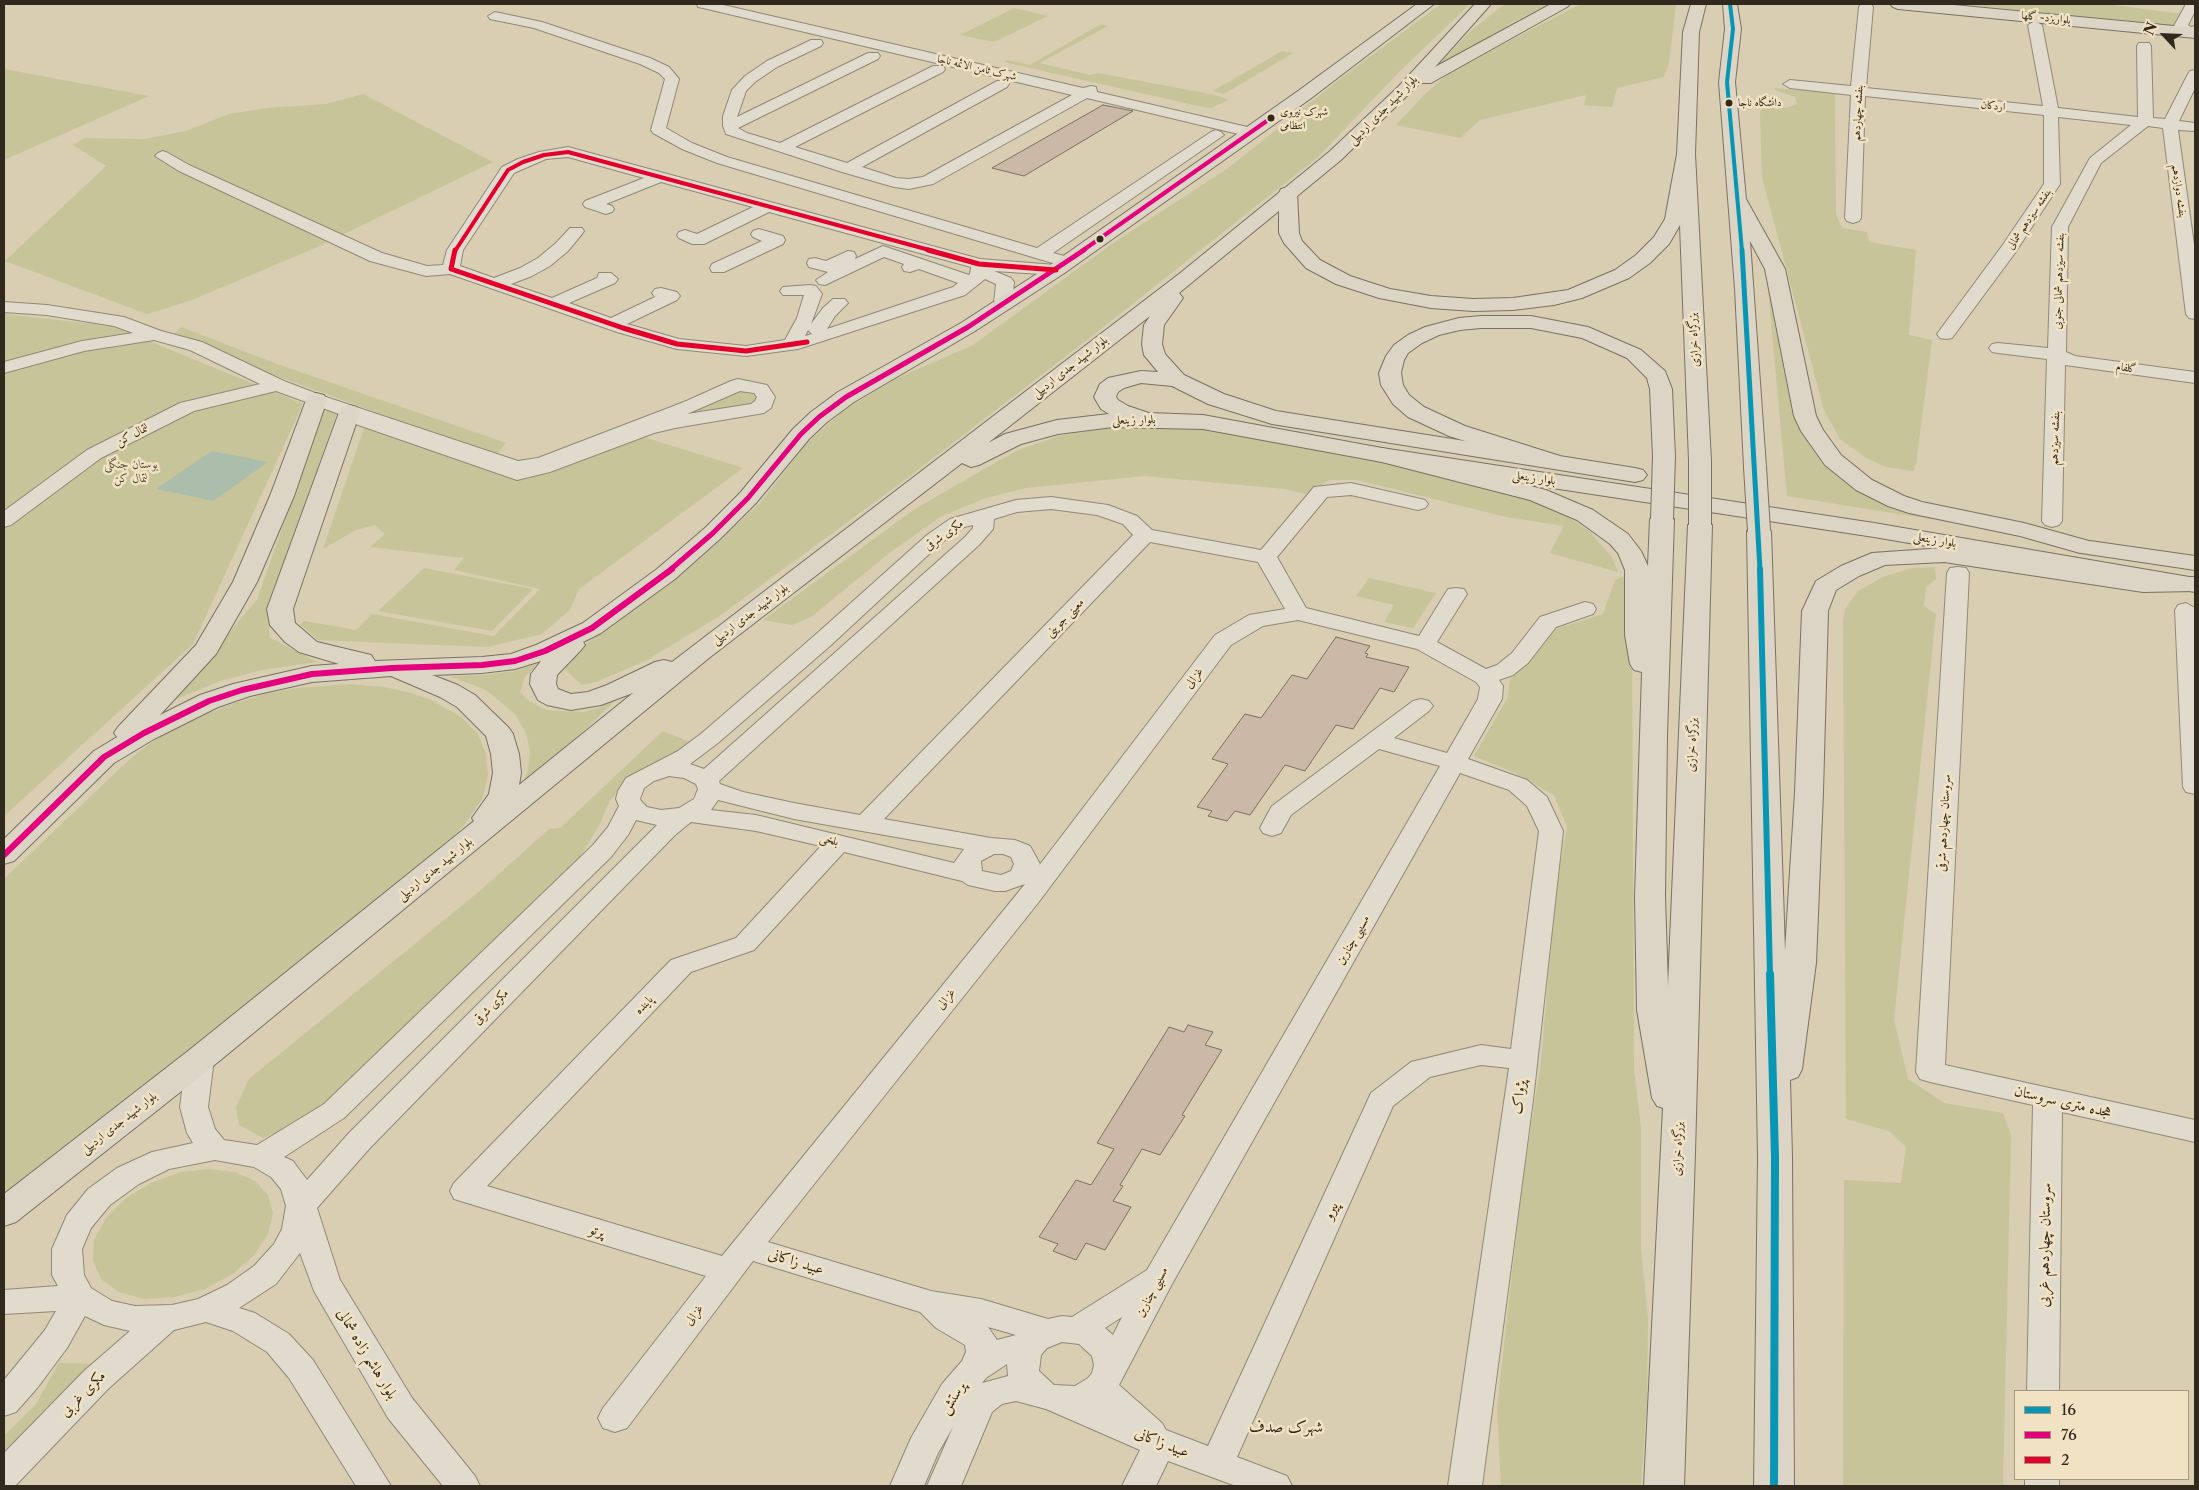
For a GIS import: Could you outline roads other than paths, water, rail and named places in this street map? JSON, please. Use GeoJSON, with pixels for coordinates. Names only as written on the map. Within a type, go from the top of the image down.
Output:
{"type":"FeatureCollection","features":[{"type":"Feature","properties":{"kind":"main road"},"geometry":{"type":"LineString","coordinates":[[700,652],[616,691],[592,699],[571,702],[556,699],[547,694],[543,684],[544,674],[555,660],[592,628],[666,574],[713,533],[748,498],[801,434],[820,416],[846,397],[968,327],[1061,266],[1256,129],[1426,4]]}},
{"type":"Feature","properties":{"kind":"main road","name":"بلوار شهید جدی اردبیلی"},"geometry":{"type":"LineString","coordinates":[[4,1213],[200,1059],[700,652],[890,508],[1186,278],[1335,156],[1404,91],[1484,4]]}},
{"type":"Feature","properties":{"kind":"main road"},"geometry":{"type":"LineString","coordinates":[[1404,91],[1562,4]]}},
{"type":"Feature","properties":{"kind":"main road","name":"بزرگراه خرازی"},"geometry":{"type":"LineString","coordinates":[[1664,1486],[1678,1153],[1700,524],[1700,462],[1686,154],[1691,32],[1698,4]]}},
{"type":"Feature","properties":{"kind":"main road"},"geometry":{"type":"LineString","coordinates":[[1730,4],[1733,29],[1727,82],[1738,200],[1759,532],[1775,1157],[1774,1486]]}},
{"type":"Feature","properties":{"kind":"main road","name":"بلواریزد- گلها"},"geometry":{"type":"LineString","coordinates":[[1898,4],[2191,30]]}},
{"type":"Feature","properties":{"kind":"main road"},"geometry":{"type":"LineString","coordinates":[[1944,4],[2191,30]]}},
{"type":"Feature","properties":{"kind":"main road"},"geometry":{"type":"LineString","coordinates":[[1288,193],[1289,233],[1294,243],[1313,264],[1343,280],[1386,294],[1431,302],[1473,305],[1527,303],[1568,296],[1597,286],[1622,274],[1643,259],[1662,240],[1674,220],[1686,154]]}},
{"type":"Feature","properties":{"kind":"main road"},"geometry":{"type":"LineString","coordinates":[[1738,200],[1775,269],[1805,416],[1812,432],[1833,460],[1864,484],[1903,504],[2024,530],[2080,546]]}},
{"type":"Feature","properties":{"kind":"main road","name":"بلوار زینعلی"},"geometry":{"type":"LineString","coordinates":[[1186,278],[1154,325],[1152,344],[1155,355],[1176,380],[1216,399],[1272,417],[1552,461],[1972,531],[2080,546],[2195,577]]}},
{"type":"Feature","properties":{"kind":"main road"},"geometry":{"type":"LineString","coordinates":[[1552,461],[1457,431],[1416,412],[1401,399],[1392,385],[1390,373],[1393,360],[1401,349],[1415,339],[1432,331],[1459,324],[1498,321],[1530,322],[1588,333],[1634,354],[1657,376],[1661,389],[1664,458],[1653,735],[1650,897],[1653,1010],[1678,1153]]}},
{"type":"Feature","properties":{"kind":"main road"},"geometry":{"type":"LineString","coordinates":[[1168,420],[1120,411],[1109,404],[1105,397],[1108,389],[1127,379],[1149,377],[1176,380]]}},
{"type":"Feature","properties":{"kind":"main road"},"geometry":{"type":"LineString","coordinates":[[4,855],[104,758],[208,649],[249,573],[282,496],[316,400]]}},
{"type":"Feature","properties":{"kind":"main road"},"geometry":{"type":"LineString","coordinates":[[348,414],[280,609],[283,625],[294,637],[308,647],[328,654],[392,668],[449,691],[471,705],[498,734],[505,754],[508,773],[503,794],[489,815],[426,876]]}},
{"type":"Feature","properties":{"kind":"main road","name":"بلوار زینعلی"},"geometry":{"type":"LineString","coordinates":[[890,508],[983,453],[1013,439],[1066,426],[1113,420],[1168,420],[1203,422],[1382,455],[2195,577]]}},
{"type":"Feature","properties":{"kind":"main road"},"geometry":{"type":"LineString","coordinates":[[1382,455],[1538,495],[1585,515],[1619,539],[1629,551],[1637,570],[1638,635],[1653,735]]}},
{"type":"Feature","properties":{"kind":"main road"},"geometry":{"type":"LineString","coordinates":[[1775,1157],[1800,963],[1809,792],[1815,611],[1826,586],[1850,571],[1881,558],[1944,555],[2143,585],[2195,577]]}},
{"type":"Feature","properties":{"kind":"main road"},"geometry":{"type":"LineString","coordinates":[[104,758],[144,732],[177,715],[242,690],[312,674],[392,668],[482,665],[515,661],[545,651],[592,628]]}},
{"type":"Feature","properties":{"kind":"street","name":"شهرک ثامن الائمه ناجا"},"geometry":{"type":"LineString","coordinates":[[703,4],[751,12]]}},
{"type":"Feature","properties":{"kind":"street","name":"شهرک ثامن الائمه ناجا"},"geometry":{"type":"LineString","coordinates":[[728,4],[879,47],[1091,90],[1256,129]]}},
{"type":"Feature","properties":{"kind":"street"},"geometry":{"type":"LineString","coordinates":[[2191,30],[2192,4]]}},
{"type":"Feature","properties":{"kind":"street","name":"بنفشه چهاردهم"},"geometry":{"type":"LineString","coordinates":[[1853,218],[1858,91],[1866,7]]}},
{"type":"Feature","properties":{"kind":"street"},"geometry":{"type":"LineString","coordinates":[[495,16],[536,25],[645,61],[664,70],[672,79],[658,130],[687,146],[722,160],[1040,253],[1061,266]]}},
{"type":"Feature","properties":{"kind":"street","name":"بنفشه سیزدهم شمالی"},"geometry":{"type":"LineString","coordinates":[[1946,334],[2010,249],[2052,184],[2051,112],[2035,25]]}},
{"type":"Feature","properties":{"kind":"street"},"geometry":{"type":"LineString","coordinates":[[816,43],[772,64],[750,79],[739,90],[730,116],[731,131],[847,169],[894,182],[909,184],[928,181],[1091,90]]}},
{"type":"Feature","properties":{"kind":"street"},"geometry":{"type":"LineString","coordinates":[[2144,46],[2146,121]]}},
{"type":"Feature","properties":{"kind":"street"},"geometry":{"type":"LineString","coordinates":[[730,126],[879,47]]}},
{"type":"Feature","properties":{"kind":"street"},"geometry":{"type":"LineString","coordinates":[[781,148],[938,69]]}},
{"type":"Feature","properties":{"kind":"street"},"geometry":{"type":"LineString","coordinates":[[2170,124],[2195,74]]}},
{"type":"Feature","properties":{"kind":"street"},"geometry":{"type":"LineString","coordinates":[[847,169],[1002,84]]}},
{"type":"Feature","properties":{"kind":"street","name":"اردکان"},"geometry":{"type":"LineString","coordinates":[[1790,84],[2195,127]]}},
{"type":"Feature","properties":{"kind":"street","name":"بنفشه سیزدهم شمالی جنوبی"},"geometry":{"type":"LineString","coordinates":[[2057,355],[2060,227],[2095,161],[2146,121]]}},
{"type":"Feature","properties":{"kind":"street","name":"بنفشه دوازدهم"},"geometry":{"type":"LineString","coordinates":[[2170,124],[2195,314]]}},
{"type":"Feature","properties":{"kind":"street"},"geometry":{"type":"LineString","coordinates":[[1040,253],[1216,135]]}},
{"type":"Feature","properties":{"kind":"street"},"geometry":{"type":"LineString","coordinates":[[451,270],[455,250],[508,170],[544,154],[568,152],[884,237],[1005,282],[1004,303]]}},
{"type":"Feature","properties":{"kind":"street"},"geometry":{"type":"LineString","coordinates":[[162,156],[184,168],[376,256],[426,271],[451,270],[677,344],[746,351],[791,345],[896,314],[959,291],[976,272]]}},
{"type":"Feature","properties":{"kind":"street"},"geometry":{"type":"LineString","coordinates":[[576,195],[584,198],[643,171]]}},
{"type":"Feature","properties":{"kind":"street"},"geometry":{"type":"LineString","coordinates":[[606,209],[591,204],[660,176]]}},
{"type":"Feature","properties":{"kind":"street"},"geometry":{"type":"LineString","coordinates":[[685,235],[698,240],[768,206]]}},
{"type":"Feature","properties":{"kind":"street"},"geometry":{"type":"LineString","coordinates":[[718,268],[777,240],[754,237],[800,215]]}},
{"type":"Feature","properties":{"kind":"street"},"geometry":{"type":"LineString","coordinates":[[494,284],[526,272],[544,262],[573,237],[576,231]]}},
{"type":"Feature","properties":{"kind":"street"},"geometry":{"type":"LineString","coordinates":[[884,237],[819,272],[883,252],[914,265],[976,272],[1061,266]]}},
{"type":"Feature","properties":{"kind":"street"},"geometry":{"type":"LineString","coordinates":[[553,304],[609,279],[605,277]]}},
{"type":"Feature","properties":{"kind":"street"},"geometry":{"type":"LineString","coordinates":[[789,291],[810,290],[813,294],[806,318],[791,345]]}},
{"type":"Feature","properties":{"kind":"street"},"geometry":{"type":"LineString","coordinates":[[612,324],[671,296],[661,293]]}},
{"type":"Feature","properties":{"kind":"street"},"geometry":{"type":"LineString","coordinates":[[824,336],[817,329],[829,312],[839,303]]}},
{"type":"Feature","properties":{"kind":"street"},"geometry":{"type":"LineString","coordinates":[[4,307],[47,310],[118,321],[155,335],[196,346],[277,384],[348,414],[518,474],[543,468],[647,429],[674,422],[757,408],[764,404],[766,396],[760,389],[738,385],[691,406],[542,463],[518,467],[348,414]]}},
{"type":"Feature","properties":{"kind":"street"},"geometry":{"type":"LineString","coordinates":[[4,368],[82,346],[155,335]]}},
{"type":"Feature","properties":{"kind":"street","name":"گلفام"},"geometry":{"type":"LineString","coordinates":[[1998,348],[2057,355],[2069,353],[2195,370]]}},
{"type":"Feature","properties":{"kind":"street","name":"گلفام"},"geometry":{"type":"LineString","coordinates":[[2057,355],[2071,361],[2195,378]]}},
{"type":"Feature","properties":{"kind":"street","name":"بنفشه سیزدهم"},"geometry":{"type":"LineString","coordinates":[[2052,521],[2057,355]]}},
{"type":"Feature","properties":{"kind":"street","name":"لتمال کن"},"geometry":{"type":"LineString","coordinates":[[4,521],[94,454],[187,408],[277,384]]}},
{"type":"Feature","properties":{"kind":"street"},"geometry":{"type":"LineString","coordinates":[[1266,558],[1321,491],[1350,489],[1418,504]]}},
{"type":"Feature","properties":{"kind":"street"},"geometry":{"type":"LineString","coordinates":[[984,516],[1016,506],[1051,503],[1100,509],[1130,520],[1145,535],[1266,558],[1298,613],[1425,644],[1484,677],[1505,670],[1520,658],[1548,622],[1584,609]]}},
{"type":"Feature","properties":{"kind":"street","name":"مکری شرقی"},"geometry":{"type":"LineString","coordinates":[[657,772],[686,756],[710,738],[822,641],[934,539],[957,523],[984,516],[983,528],[972,541],[708,785]]}},
{"type":"Feature","properties":{"kind":"street","name":"معینی جوینی"},"geometry":{"type":"LineString","coordinates":[[865,824],[1145,535]]}},
{"type":"Feature","properties":{"kind":"street","name":"سروستان چهاردهم شرقی"},"geometry":{"type":"LineString","coordinates":[[1930,1072],[1958,573]]}},
{"type":"Feature","properties":{"kind":"street"},"geometry":{"type":"LineString","coordinates":[[1425,644],[1456,594]]}},
{"type":"Feature","properties":{"kind":"street"},"geometry":{"type":"LineString","coordinates":[[2186,610],[2195,787]]}},
{"type":"Feature","properties":{"kind":"street","name":"غزالی"},"geometry":{"type":"LineString","coordinates":[[615,1418],[737,1258],[1035,888],[1223,640],[1257,620],[1298,613]]}},
{"type":"Feature","properties":{"kind":"street","name":"مسیبی چناربن"},"geometry":{"type":"LineString","coordinates":[[1104,1382],[1159,1278],[1490,699],[1492,686],[1484,677]]}},
{"type":"Feature","properties":{"kind":"street"},"geometry":{"type":"LineString","coordinates":[[1272,828],[1281,811],[1421,706]]}},
{"type":"Feature","properties":{"kind":"street","name":"پژواک"},"geometry":{"type":"LineString","coordinates":[[1374,740],[1455,763],[1518,785],[1538,802],[1551,831],[1524,1060],[1465,1486]]}},
{"type":"Feature","properties":{"kind":"street"},"geometry":{"type":"LineString","coordinates":[[680,769],[690,771],[708,785],[704,803],[686,814],[661,818],[648,816],[631,806],[628,799],[630,790],[635,783],[657,772],[680,769]]}},
{"type":"Feature","properties":{"kind":"street","name":"بلخی"},"geometry":{"type":"LineString","coordinates":[[708,785],[746,800],[865,824],[1059,856]]}},
{"type":"Feature","properties":{"kind":"street"},"geometry":{"type":"LineString","coordinates":[[300,1206],[297,1229],[285,1252],[265,1275],[238,1294],[206,1309],[166,1318],[135,1319],[104,1312],[80,1297],[68,1275],[67,1250],[78,1223],[99,1197],[128,1176],[162,1160],[216,1149],[261,1157],[334,1111],[602,851],[619,830],[631,806]]}},
{"type":"Feature","properties":{"kind":"street","name":"مکری شرقی"},"geometry":{"type":"LineString","coordinates":[[300,1206],[366,1134],[666,830],[686,814]]}},
{"type":"Feature","properties":{"kind":"street","name":"بلخی"},"geometry":{"type":"LineString","coordinates":[[686,814],[756,823],[971,875]]}},
{"type":"Feature","properties":{"kind":"street","name":"پاینده"},"geometry":{"type":"LineString","coordinates":[[465,1191],[681,966],[745,944],[838,842]]}},
{"type":"Feature","properties":{"kind":"street"},"geometry":{"type":"LineString","coordinates":[[1004,883],[1021,876],[1027,864],[1021,852],[1002,847],[974,852],[967,863],[971,875],[986,882],[1035,888]]}},
{"type":"Feature","properties":{"kind":"street","name":"پیرو"},"geometry":{"type":"LineString","coordinates":[[1217,1464],[1381,1100],[1421,1069],[1481,1056],[1524,1060]]}},
{"type":"Feature","properties":{"kind":"street"},"geometry":{"type":"LineString","coordinates":[[200,1059],[194,1107],[202,1133],[216,1149]]}},
{"type":"Feature","properties":{"kind":"street","name":"هجده متری سروستان"},"geometry":{"type":"LineString","coordinates":[[1930,1072],[2195,1131]]}},
{"type":"Feature","properties":{"kind":"street","name":"سروستان چهاردهم غربی"},"geometry":{"type":"LineString","coordinates":[[2043,1390],[2048,1098]]}},
{"type":"Feature","properties":{"kind":"street","name":"بلوار هاشم زاده شمالی"},"geometry":{"type":"LineString","coordinates":[[261,1157],[282,1169],[295,1185],[325,1282],[400,1408],[462,1486]]}},
{"type":"Feature","properties":{"kind":"street","name":"پرتو"},"geometry":{"type":"LineString","coordinates":[[465,1191],[737,1258]]}},
{"type":"Feature","properties":{"kind":"street","name":"عبید زاکانی"},"geometry":{"type":"LineString","coordinates":[[737,1258],[931,1303],[981,1312],[1052,1335]]}},
{"type":"Feature","properties":{"kind":"street","name":"پرستش"},"geometry":{"type":"LineString","coordinates":[[907,1486],[924,1448],[954,1394],[974,1369],[999,1352],[1052,1335],[1159,1278]]}},
{"type":"Feature","properties":{"kind":"street"},"geometry":{"type":"LineString","coordinates":[[4,1302],[80,1297]]}},
{"type":"Feature","properties":{"kind":"street"},"geometry":{"type":"LineString","coordinates":[[4,1402],[26,1378],[56,1339],[80,1297]]}},
{"type":"Feature","properties":{"kind":"street"},"geometry":{"type":"LineString","coordinates":[[931,1303],[947,1319],[973,1332],[981,1340],[982,1352],[974,1369]]}},
{"type":"Feature","properties":{"kind":"street"},"geometry":{"type":"LineString","coordinates":[[206,1309],[244,1322],[278,1343],[301,1369],[374,1486]]}},
{"type":"Feature","properties":{"kind":"street","name":"مکری غربی"},"geometry":{"type":"LineString","coordinates":[[4,1475],[96,1380],[166,1318]]}},
{"type":"Feature","properties":{"kind":"street"},"geometry":{"type":"LineString","coordinates":[[1052,1335],[1096,1339],[1108,1353],[1110,1365],[1104,1382],[1090,1394],[1077,1399],[1063,1400],[1044,1394],[1029,1383],[1023,1373],[1023,1361],[1027,1349],[1052,1335]]}},
{"type":"Feature","properties":{"kind":"street"},"geometry":{"type":"LineString","coordinates":[[1104,1382],[1160,1443],[1139,1486]]}},
{"type":"Feature","properties":{"kind":"street","name":"پرستش"},"geometry":{"type":"LineString","coordinates":[[944,1486],[979,1404],[990,1394],[1002,1390],[1016,1388],[1044,1394]]}},
{"type":"Feature","properties":{"kind":"street","name":"عبید زاکانی"},"geometry":{"type":"LineString","coordinates":[[1044,1394],[1160,1443],[1275,1486]]}},
{"type":"Feature","properties":{"kind":"place","name":"دانشگاه ناجا"},"geometry":{"type":"Point","coordinates":[1729,103]}},
{"type":"Feature","properties":{"kind":"place","name":"شهرک نیروی انتظامی"},"geometry":{"type":"Point","coordinates":[1271,118]}},
{"type":"Feature","properties":{"kind":"district","name":"شهرک صدف"},"geometry":{"type":"Point","coordinates":[1286,1427]}},
{"type":"Feature","properties":{"kind":"park label","name":"بوستان جنگلی لتمال کن"},"geometry":{"type":"Point","coordinates":[131,472]}}]}
